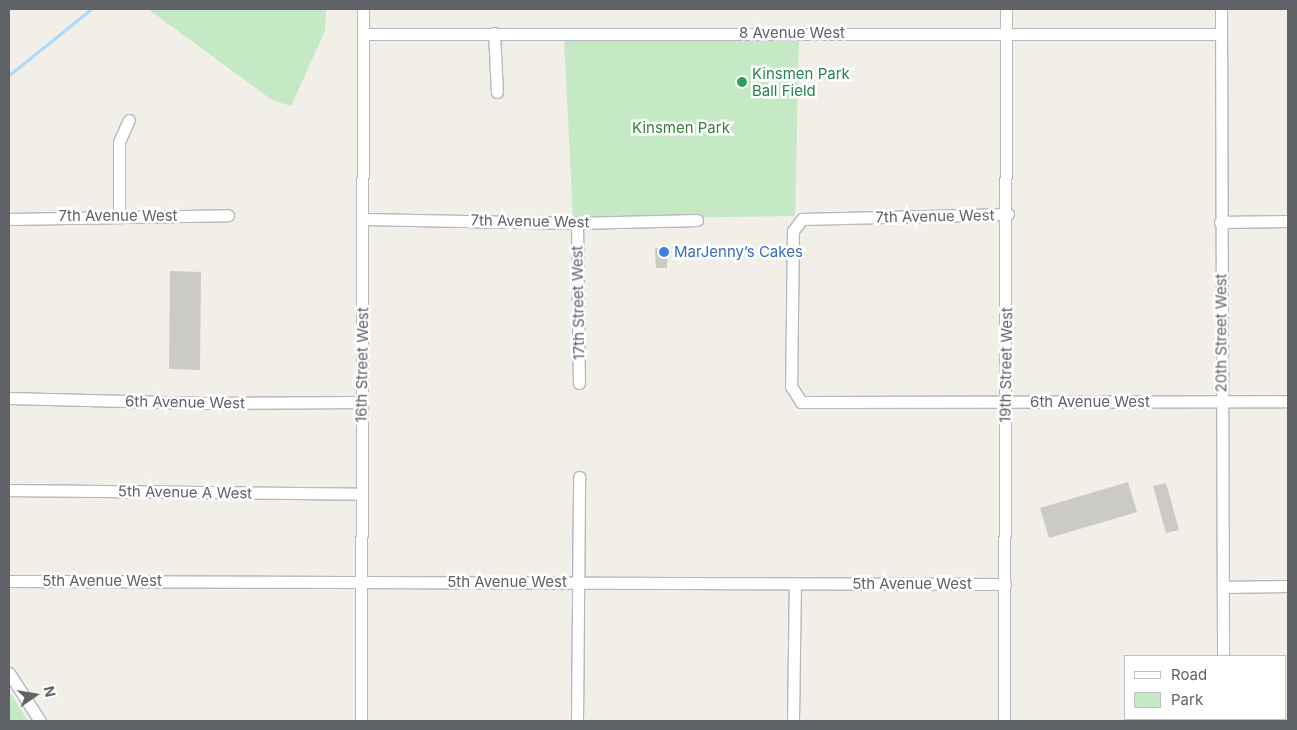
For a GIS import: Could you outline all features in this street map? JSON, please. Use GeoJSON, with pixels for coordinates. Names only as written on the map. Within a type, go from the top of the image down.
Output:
{"type":"FeatureCollection","features":[{"type":"Feature","properties":{"kind":"street","name":"16th Street West"},"geometry":{"type":"LineString","coordinates":[[361,721],[364,219],[363,9]]}},
{"type":"Feature","properties":{"kind":"street","name":"19th Street West"},"geometry":{"type":"LineString","coordinates":[[1004,721],[1005,402],[1008,214],[1006,9]]}},
{"type":"Feature","properties":{"kind":"street","name":"20th Street West"},"geometry":{"type":"LineString","coordinates":[[1221,9],[1220,222],[1223,655]]}},
{"type":"Feature","properties":{"kind":"street"},"geometry":{"type":"LineString","coordinates":[[494,33],[497,92]]}},
{"type":"Feature","properties":{"kind":"street","name":"8 Avenue West"},"geometry":{"type":"LineString","coordinates":[[363,34],[1221,34]]}},
{"type":"Feature","properties":{"kind":"street"},"geometry":{"type":"LineString","coordinates":[[119,217],[118,142],[129,120]]}},
{"type":"Feature","properties":{"kind":"street","name":"7th Avenue West"},"geometry":{"type":"LineString","coordinates":[[801,402],[791,386],[793,231],[802,219],[1008,214]]}},
{"type":"Feature","properties":{"kind":"street","name":"7th Avenue West"},"geometry":{"type":"LineString","coordinates":[[9,219],[228,215]]}},
{"type":"Feature","properties":{"kind":"street","name":"7th Avenue West"},"geometry":{"type":"LineString","coordinates":[[364,219],[577,222],[697,220]]}},
{"type":"Feature","properties":{"kind":"street"},"geometry":{"type":"LineString","coordinates":[[1220,222],[1288,220]]}},
{"type":"Feature","properties":{"kind":"street","name":"17th Street West"},"geometry":{"type":"LineString","coordinates":[[577,222],[579,383]]}},
{"type":"Feature","properties":{"kind":"street","name":"6th Avenue West"},"geometry":{"type":"LineString","coordinates":[[9,398],[204,403],[362,402]]}},
{"type":"Feature","properties":{"kind":"street","name":"6th Avenue West"},"geometry":{"type":"LineString","coordinates":[[801,402],[1288,400]]}},
{"type":"Feature","properties":{"kind":"street"},"geometry":{"type":"LineString","coordinates":[[577,721],[578,477]]}},
{"type":"Feature","properties":{"kind":"street","name":"5th Avenue A West"},"geometry":{"type":"LineString","coordinates":[[9,490],[362,494]]}},
{"type":"Feature","properties":{"kind":"street","name":"5th Avenue West"},"geometry":{"type":"LineString","coordinates":[[9,581],[1004,584]]}},
{"type":"Feature","properties":{"kind":"street"},"geometry":{"type":"LineString","coordinates":[[793,721],[795,584]]}},
{"type":"Feature","properties":{"kind":"street"},"geometry":{"type":"LineString","coordinates":[[1223,586],[1288,586]]}},
{"type":"Feature","properties":{"kind":"street"},"geometry":{"type":"LineString","coordinates":[[9,672],[40,721]]}},
{"type":"Feature","properties":{"kind":"green space"},"geometry":{"type":"Polygon","coordinates":[[[148,9],[326,9],[325,31],[291,106],[272,100],[148,9]]]}},
{"type":"Feature","properties":{"kind":"green space","name":"Kinsmen Park"},"geometry":{"type":"Polygon","coordinates":[[[799,36],[795,216],[573,219],[564,38],[799,36]]]}},
{"type":"Feature","properties":{"kind":"green space"},"geometry":{"type":"Polygon","coordinates":[[[9,691],[28,721],[9,721],[9,691]]]}},
{"type":"Feature","properties":{"kind":"building"},"geometry":{"type":"Polygon","coordinates":[[[655,248],[668,248],[667,268],[656,268],[655,248]]]}},
{"type":"Feature","properties":{"kind":"building"},"geometry":{"type":"Polygon","coordinates":[[[170,271],[201,272],[200,370],[169,369],[170,271]]]}},
{"type":"Feature","properties":{"kind":"building"},"geometry":{"type":"Polygon","coordinates":[[[1128,482],[1137,512],[1049,538],[1040,508],[1128,482]]]}},
{"type":"Feature","properties":{"kind":"building"},"geometry":{"type":"Polygon","coordinates":[[[1166,483],[1179,530],[1166,533],[1153,486],[1166,483]]]}},
{"type":"Feature","properties":{"kind":"waterway"},"geometry":{"type":"LineString","coordinates":[[9,75],[91,9]]}},
{"type":"Feature","properties":{"kind":"place","name":"Kinsmen Park Ball Field"},"geometry":{"type":"Point","coordinates":[742,82]}},
{"type":"Feature","properties":{"kind":"place","name":"MarJenny’s Cakes"},"geometry":{"type":"Point","coordinates":[664,252]}}]}
